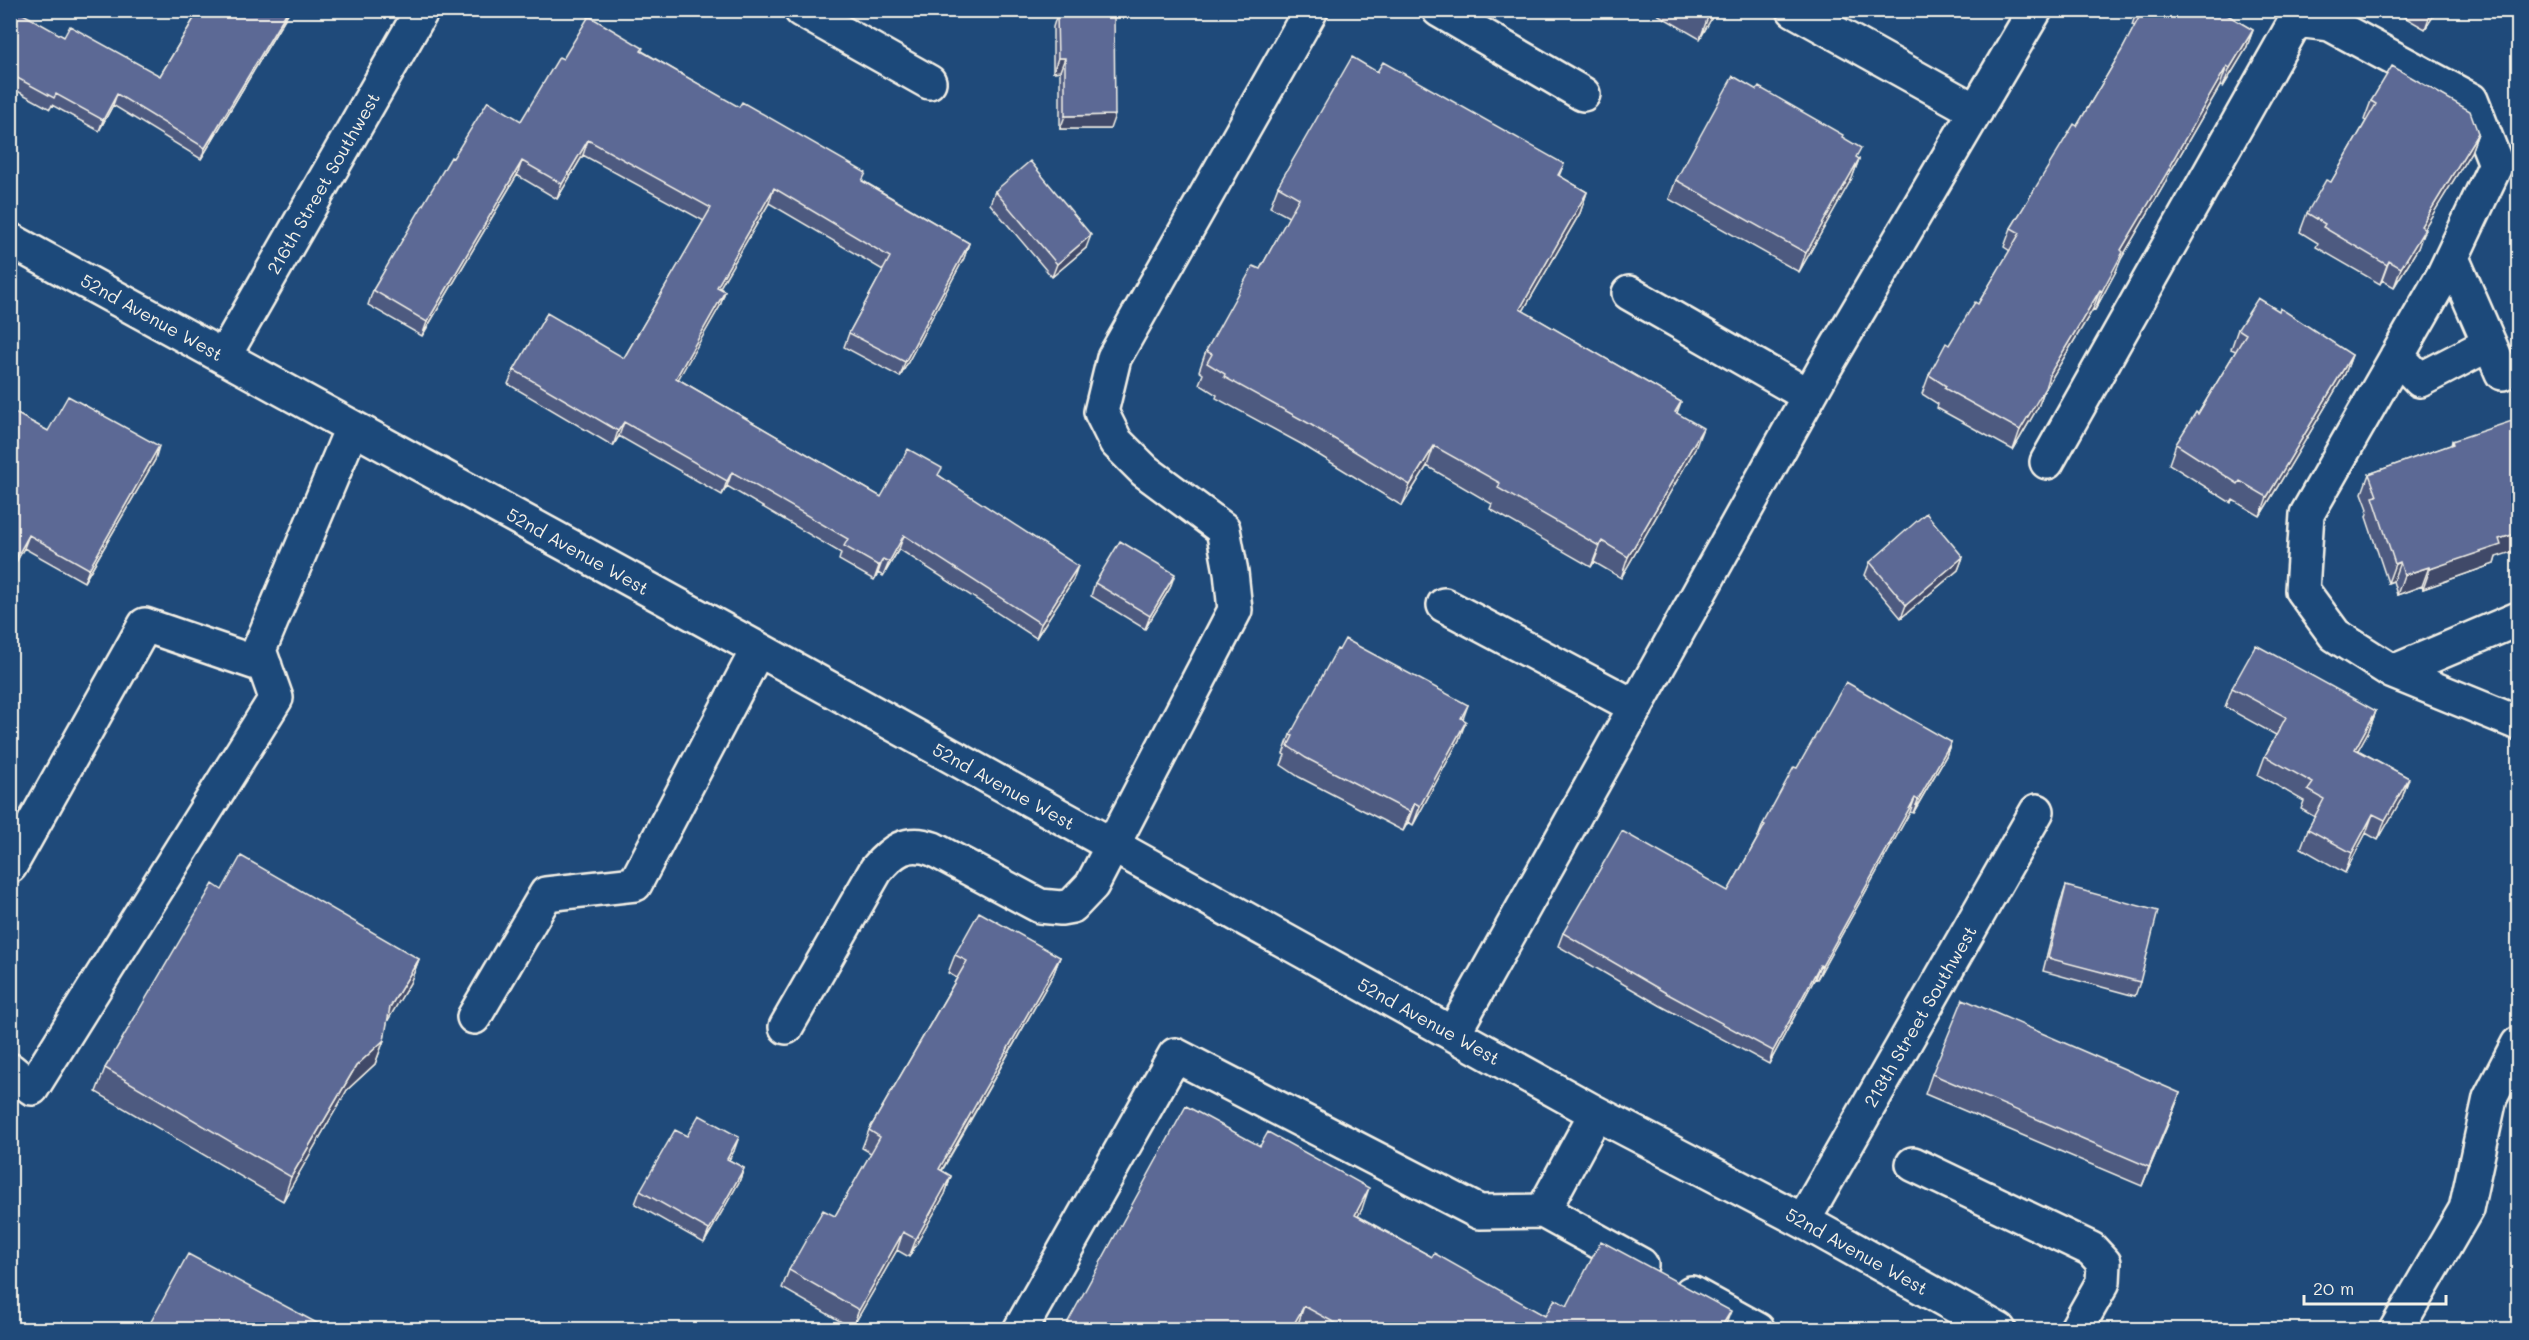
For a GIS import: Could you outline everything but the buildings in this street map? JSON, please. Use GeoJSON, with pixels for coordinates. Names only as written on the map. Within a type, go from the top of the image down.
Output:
{"type":"FeatureCollection","features":[{"type":"Feature","properties":{"kind":"street","name":"216th Street Southwest"},"geometry":{"type":"LineString","coordinates":[[224,356],[422,10]]}},
{"type":"Feature","properties":{"kind":"street"},"geometry":{"type":"LineString","coordinates":[[801,10],[929,82]]}},
{"type":"Feature","properties":{"kind":"street"},"geometry":{"type":"LineString","coordinates":[[786,1027],[876,870],[888,856],[900,848],[922,845],[1040,906],[1061,908],[1072,906],[1082,898],[1092,885],[1235,610],[1223,529],[1145,471],[1116,442],[1101,412],[1114,358],[1311,10]]}},
{"type":"Feature","properties":{"kind":"street"},"geometry":{"type":"LineString","coordinates":[[1439,10],[1582,94]]}},
{"type":"Feature","properties":{"kind":"street"},"geometry":{"type":"LineString","coordinates":[[1794,10],[1976,111]]}},
{"type":"Feature","properties":{"kind":"street"},"geometry":{"type":"LineString","coordinates":[[1453,1034],[1809,396],[2035,10]]}},
{"type":"Feature","properties":{"kind":"street"},"geometry":{"type":"LineString","coordinates":[[2047,462],[2296,15],[2330,24],[2471,100],[2496,164],[2452,258],[2307,514],[2302,590],[2335,635],[2393,672],[2518,723]]}},
{"type":"Feature","properties":{"kind":"street","name":"52nd Avenue West"},"geometry":{"type":"LineString","coordinates":[[10,240],[758,649],[1596,1113],[1803,1221],[1999,1329]]}},
{"type":"Feature","properties":{"kind":"street"},"geometry":{"type":"LineString","coordinates":[[2397,356],[2421,380],[2495,359],[2452,258]]}},
{"type":"Feature","properties":{"kind":"street"},"geometry":{"type":"LineString","coordinates":[[1629,293],[1809,396]]}},
{"type":"Feature","properties":{"kind":"street"},"geometry":{"type":"LineString","coordinates":[[10,1070],[32,1088],[276,698],[259,650],[352,428]]}},
{"type":"Feature","properties":{"kind":"street"},"geometry":{"type":"LineString","coordinates":[[1444,605],[1636,707]]}},
{"type":"Feature","properties":{"kind":"street"},"geometry":{"type":"LineString","coordinates":[[2393,672],[2518,620]]}},
{"type":"Feature","properties":{"kind":"street"},"geometry":{"type":"LineString","coordinates":[[10,866],[145,625],[264,666]]}},
{"type":"Feature","properties":{"kind":"street"},"geometry":{"type":"LineString","coordinates":[[474,1017],[546,894],[635,884],[758,649]]}},
{"type":"Feature","properties":{"kind":"street","name":"213th Street Southwest"},"geometry":{"type":"LineString","coordinates":[[1803,1221],[2037,810]]}},
{"type":"Feature","properties":{"kind":"street"},"geometry":{"type":"LineString","coordinates":[[2396,1329],[2466,1209],[2490,1098],[2518,1044]]}},
{"type":"Feature","properties":{"kind":"street"},"geometry":{"type":"LineString","coordinates":[[1020,1329],[1175,1055],[1479,1212],[1543,1211],[1758,1329]]}},
{"type":"Feature","properties":{"kind":"street"},"geometry":{"type":"LineString","coordinates":[[1543,1211],[1596,1113]]}},
{"type":"Feature","properties":{"kind":"street"},"geometry":{"type":"LineString","coordinates":[[1913,1164],[2091,1249],[2104,1263],[2103,1282],[2076,1329]]}}]}
